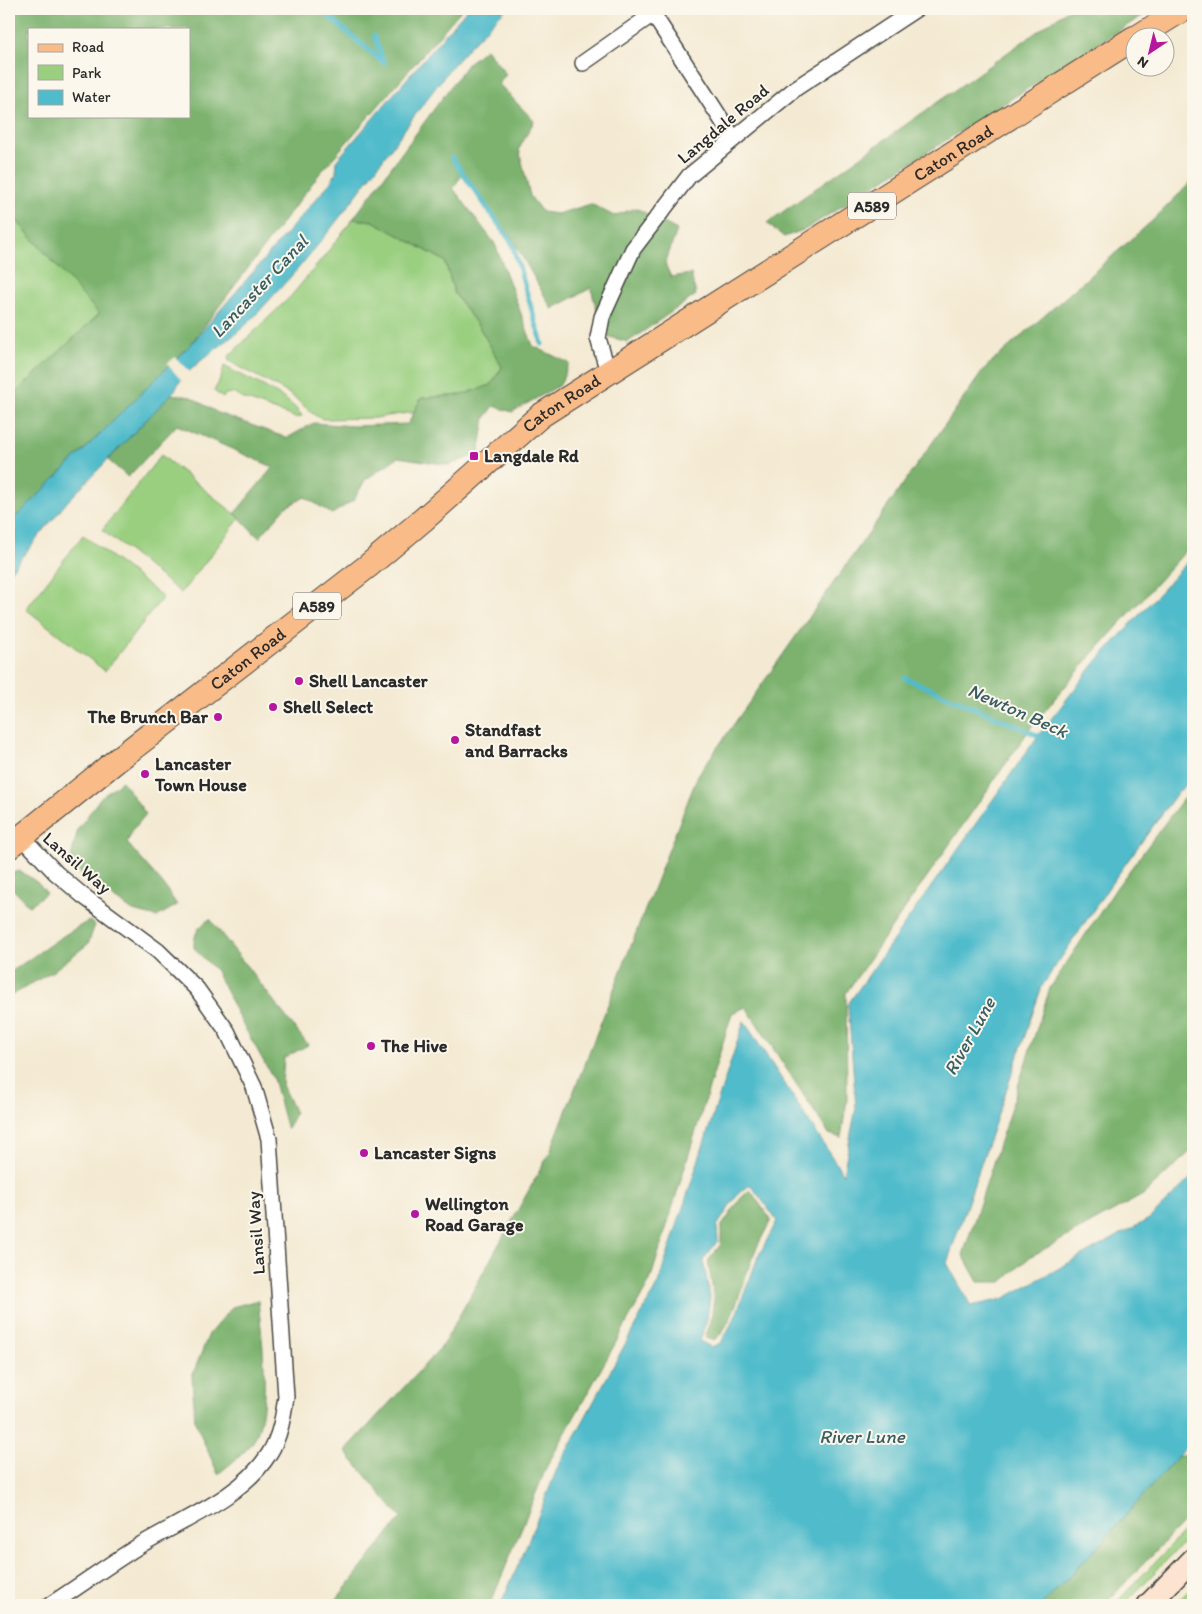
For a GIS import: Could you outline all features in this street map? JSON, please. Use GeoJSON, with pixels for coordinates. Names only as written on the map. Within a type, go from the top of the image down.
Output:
{"type":"FeatureCollection","features":[{"type":"Feature","properties":{"kind":"main road","name":"Caton Road"},"geometry":{"type":"LineString","coordinates":[[1152,28],[1183,9]]}},
{"type":"Feature","properties":{"kind":"main road","name":"Caton Road"},"geometry":{"type":"LineString","coordinates":[[15,842],[116,761],[368,566],[540,416],[1124,45]]}},
{"type":"Feature","properties":{"kind":"street","name":"Langdale Road"},"geometry":{"type":"LineString","coordinates":[[608,372],[598,338],[602,317],[633,249],[689,176],[796,88],[916,9]]}},
{"type":"Feature","properties":{"kind":"street"},"geometry":{"type":"LineString","coordinates":[[583,63],[657,12],[734,138]]}},
{"type":"Feature","properties":{"kind":"street","name":"Lansil Way"},"geometry":{"type":"LineString","coordinates":[[15,842],[158,952],[197,990],[228,1031],[254,1087],[269,1139],[286,1396],[281,1426],[276,1440],[268,1455],[251,1477],[227,1495],[140,1545],[50,1605]]}},
{"type":"Feature","properties":{"kind":"street"},"geometry":{"type":"LineString","coordinates":[[1148,1605],[1193,1559]]}},
{"type":"Feature","properties":{"kind":"green space"},"geometry":{"type":"Polygon","coordinates":[[[9,9],[462,9],[320,173],[190,345],[9,524],[9,399],[99,314],[9,212],[9,9]]]}},
{"type":"Feature","properties":{"kind":"green space"},"geometry":{"type":"Polygon","coordinates":[[[1069,9],[1153,9],[806,229],[784,237],[767,223],[1069,9]]]}},
{"type":"Feature","properties":{"kind":"green space"},"geometry":{"type":"Polygon","coordinates":[[[486,49],[506,74],[499,84],[534,121],[519,149],[530,196],[542,212],[557,214],[591,204],[614,216],[636,208],[677,230],[665,264],[671,277],[691,274],[696,295],[628,342],[603,335],[591,288],[552,309],[511,237],[462,175],[453,188],[495,244],[533,346],[569,363],[560,385],[512,412],[494,406],[485,418],[479,454],[449,465],[398,457],[365,480],[354,500],[332,514],[305,497],[286,507],[259,538],[235,513],[273,467],[177,425],[128,477],[108,460],[171,394],[191,397],[218,413],[287,438],[314,423],[353,426],[408,424],[421,398],[461,395],[491,385],[502,367],[481,330],[454,293],[445,261],[373,221],[353,219],[468,63],[486,49]]]}},
{"type":"Feature","properties":{"kind":"green space"},"geometry":{"type":"Polygon","coordinates":[[[1193,180],[1193,543],[1090,657],[1032,726],[846,993],[847,1100],[841,1138],[829,1134],[746,1007],[732,1013],[650,1281],[547,1466],[490,1605],[332,1605],[401,1518],[345,1451],[443,1345],[550,1152],[698,775],[985,368],[1152,221],[1193,180]]]}},
{"type":"Feature","properties":{"kind":"green space"},"geometry":{"type":"Polygon","coordinates":[[[9,212],[100,314],[9,399],[9,212]]]}},
{"type":"Feature","properties":{"kind":"green space"},"geometry":{"type":"Polygon","coordinates":[[[353,219],[373,221],[445,261],[454,293],[481,330],[502,367],[491,385],[461,395],[421,398],[414,412],[375,418],[323,419],[288,393],[229,361],[228,357],[291,296],[353,219]]]}},
{"type":"Feature","properties":{"kind":"green space"},"geometry":{"type":"Polygon","coordinates":[[[224,366],[277,394],[296,408],[302,416],[296,418],[239,397],[233,393],[225,394],[223,398],[214,391],[221,378],[224,366]]]}},
{"type":"Feature","properties":{"kind":"green space"},"geometry":{"type":"Polygon","coordinates":[[[161,455],[240,518],[181,593],[102,530],[161,455]]]}},
{"type":"Feature","properties":{"kind":"green space"},"geometry":{"type":"Polygon","coordinates":[[[83,535],[163,597],[105,671],[26,609],[83,535]]]}},
{"type":"Feature","properties":{"kind":"green space"},"geometry":{"type":"Polygon","coordinates":[[[122,781],[146,814],[132,831],[127,843],[163,884],[177,905],[157,917],[133,911],[82,876],[71,857],[78,829],[101,797],[122,781]]]}},
{"type":"Feature","properties":{"kind":"green space"},"geometry":{"type":"Polygon","coordinates":[[[1193,789],[1193,1149],[1143,1195],[1030,1257],[1002,1282],[978,1282],[963,1255],[1050,988],[1117,887],[1183,799],[1193,789]]]}},
{"type":"Feature","properties":{"kind":"green space"},"geometry":{"type":"Polygon","coordinates":[[[19,871],[38,883],[46,893],[29,906],[9,885],[9,874],[19,871]]]}},
{"type":"Feature","properties":{"kind":"green space"},"geometry":{"type":"Polygon","coordinates":[[[210,919],[308,1045],[284,1058],[282,1085],[295,1113],[287,1130],[273,1078],[237,1014],[216,971],[194,948],[197,931],[210,919]]]}},
{"type":"Feature","properties":{"kind":"green space"},"geometry":{"type":"Polygon","coordinates":[[[89,921],[95,925],[88,944],[53,971],[9,997],[9,973],[58,939],[89,921]]]}},
{"type":"Feature","properties":{"kind":"green space"},"geometry":{"type":"Polygon","coordinates":[[[750,1190],[771,1220],[753,1256],[737,1302],[726,1326],[720,1335],[713,1340],[705,1338],[711,1321],[714,1298],[708,1261],[721,1244],[721,1227],[741,1198],[750,1190]]]}},
{"type":"Feature","properties":{"kind":"green space"},"geometry":{"type":"Polygon","coordinates":[[[258,1300],[264,1372],[263,1409],[260,1426],[248,1449],[218,1474],[195,1422],[192,1376],[209,1334],[232,1307],[258,1300]]]}},
{"type":"Feature","properties":{"kind":"green space"},"geometry":{"type":"Polygon","coordinates":[[[1193,1454],[1193,1512],[1104,1605],[1042,1605],[1103,1541],[1176,1457],[1193,1454]]]}},
{"type":"Feature","properties":{"kind":"green space"},"geometry":{"type":"Polygon","coordinates":[[[1193,1522],[1193,1533],[1123,1605],[1114,1605],[1193,1522]]]}},
{"type":"Feature","properties":{"kind":"green space"},"geometry":{"type":"Polygon","coordinates":[[[1193,1586],[1193,1605],[1174,1605],[1193,1586]]]}},
{"type":"Feature","properties":{"kind":"water","name":"Lancaster Canal"},"geometry":{"type":"Polygon","coordinates":[[[467,9],[506,9],[449,70],[361,190],[297,270],[244,327],[204,358],[186,375],[176,389],[67,502],[9,573],[9,524],[190,345],[330,183],[336,173],[337,160],[467,9]]]}},
{"type":"Feature","properties":{"kind":"water","name":"River Lune"},"geometry":{"type":"Polygon","coordinates":[[[1193,556],[1193,779],[1177,793],[1111,884],[1042,986],[947,1263],[971,1306],[1003,1299],[1149,1219],[1193,1176],[1193,1439],[1103,1541],[1042,1605],[500,1605],[522,1557],[557,1469],[658,1284],[744,1021],[843,1174],[856,1108],[848,1004],[1040,733],[1096,662],[1193,556]],[[751,1185],[739,1192],[717,1226],[718,1241],[703,1260],[710,1297],[707,1319],[700,1341],[711,1347],[721,1343],[736,1315],[758,1257],[777,1221],[751,1185]]]}},
{"type":"Feature","properties":{"kind":"pier"},"geometry":{"type":"Polygon","coordinates":[[[175,357],[191,373],[183,382],[167,364],[175,357]]]}},
{"type":"Feature","properties":{"kind":"waterway","name":"Newton Beck"},"geometry":{"type":"LineString","coordinates":[[320,9],[384,63]]}},
{"type":"Feature","properties":{"kind":"waterway"},"geometry":{"type":"LineString","coordinates":[[374,36],[384,63]]}},
{"type":"Feature","properties":{"kind":"waterway","name":"Newton Beck"},"geometry":{"type":"LineString","coordinates":[[452,158],[512,243],[542,344]]}},
{"type":"Feature","properties":{"kind":"waterway","name":"Newton Beck"},"geometry":{"type":"LineString","coordinates":[[905,678],[1044,738]]}},
{"type":"Feature","properties":{"kind":"place","name":"Langdale Rd"},"geometry":{"type":"Point","coordinates":[474,456]}},
{"type":"Feature","properties":{"kind":"place","name":"Shell Lancaster"},"geometry":{"type":"Point","coordinates":[299,681]}},
{"type":"Feature","properties":{"kind":"place","name":"Shell Select"},"geometry":{"type":"Point","coordinates":[273,707]}},
{"type":"Feature","properties":{"kind":"place","name":"The Brunch Bar"},"geometry":{"type":"Point","coordinates":[218,717]}},
{"type":"Feature","properties":{"kind":"place","name":"Standfast and Barracks"},"geometry":{"type":"Point","coordinates":[455,740]}},
{"type":"Feature","properties":{"kind":"place","name":"Lancaster Town House"},"geometry":{"type":"Point","coordinates":[145,774]}},
{"type":"Feature","properties":{"kind":"place","name":"The Hive"},"geometry":{"type":"Point","coordinates":[371,1046]}},
{"type":"Feature","properties":{"kind":"place","name":"Lancaster Signs"},"geometry":{"type":"Point","coordinates":[364,1153]}},
{"type":"Feature","properties":{"kind":"place","name":"Wellington Road Garage"},"geometry":{"type":"Point","coordinates":[415,1214]}}]}
